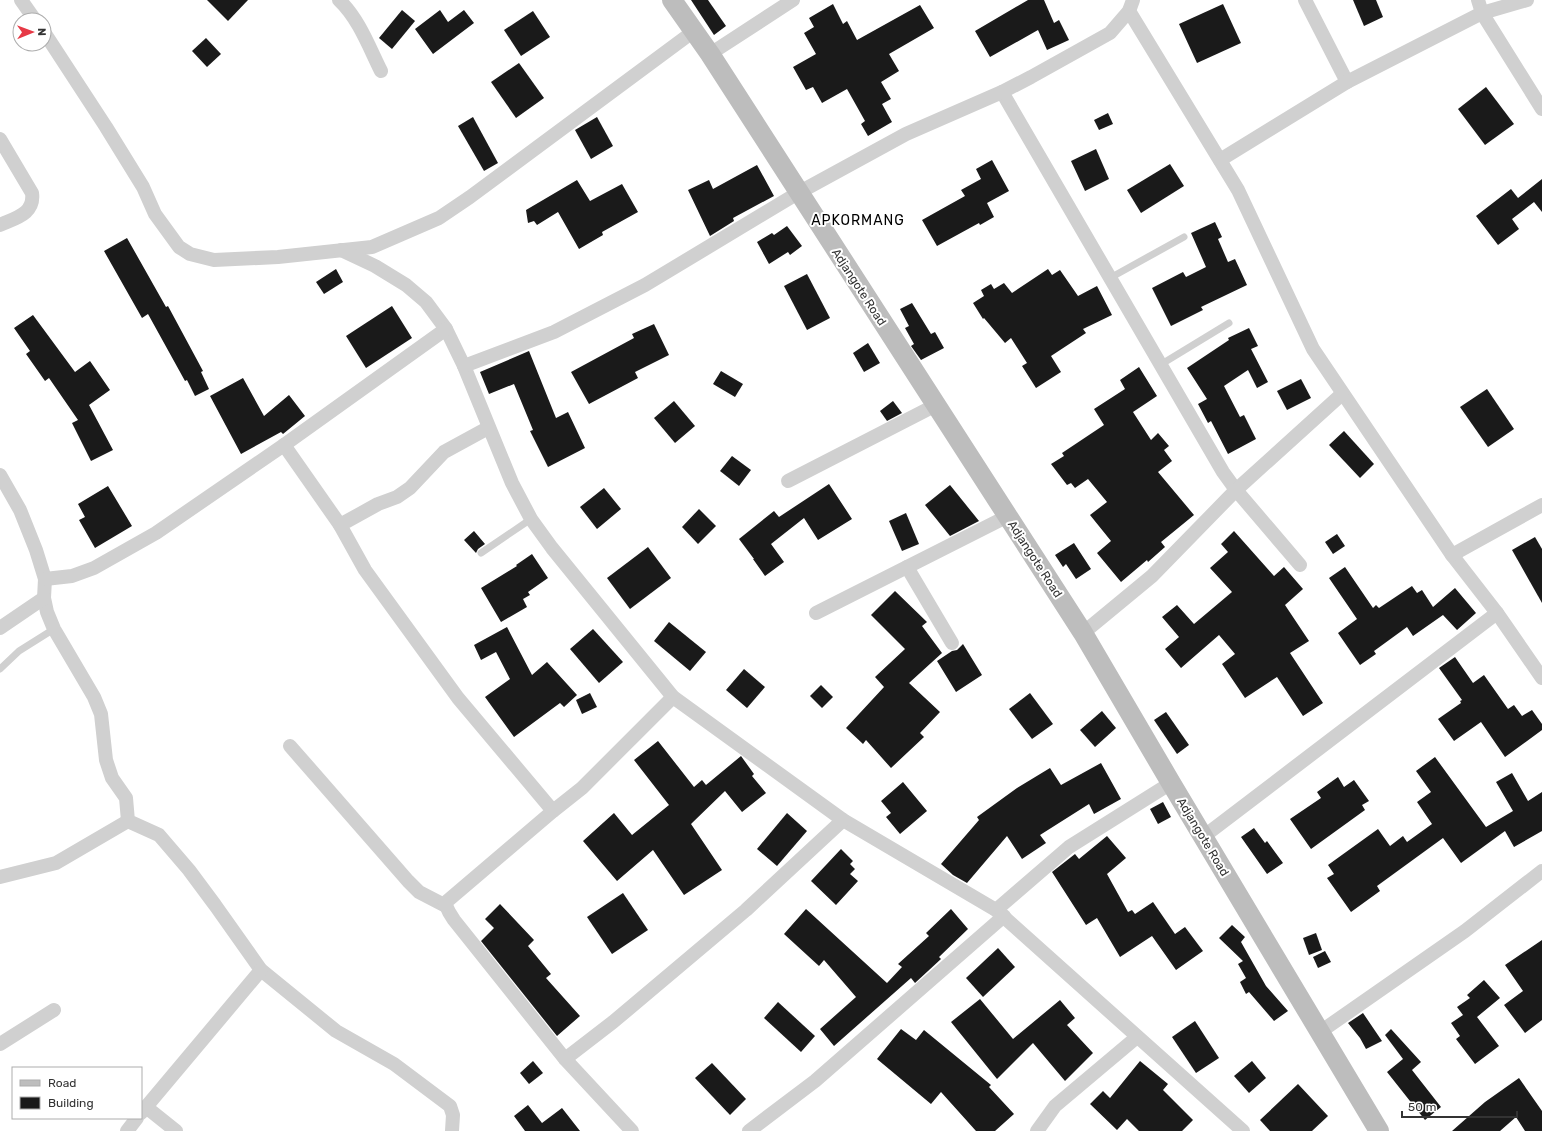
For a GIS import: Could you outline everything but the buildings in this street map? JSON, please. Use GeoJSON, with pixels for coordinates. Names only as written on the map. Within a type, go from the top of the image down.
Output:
{"type":"FeatureCollection","features":[{"type":"Feature","properties":{"kind":"street"},"geometry":{"type":"LineString","coordinates":[[21,0],[30,12]]}},
{"type":"Feature","properties":{"kind":"street"},"geometry":{"type":"LineString","coordinates":[[339,0],[345,6],[359,27],[381,71]]}},
{"type":"Feature","properties":{"kind":"street","name":"Adjangote Road"},"geometry":{"type":"LineString","coordinates":[[672,0],[710,54],[798,193],[1083,633],[1171,784],[1378,1131]]}},
{"type":"Feature","properties":{"kind":"street"},"geometry":{"type":"LineString","coordinates":[[710,54],[793,0]]}},
{"type":"Feature","properties":{"kind":"street"},"geometry":{"type":"LineString","coordinates":[[1305,0],[1347,82]]}},
{"type":"Feature","properties":{"kind":"street"},"geometry":{"type":"LineString","coordinates":[[1220,160],[1347,82],[1480,6],[1527,0]]}},
{"type":"Feature","properties":{"kind":"street"},"geometry":{"type":"LineString","coordinates":[[464,366],[554,332],[645,285],[798,193],[906,134],[1002,92],[1110,33],[1131,5],[1238,190],[1313,349],[1452,556],[1497,613],[1542,678]]}},
{"type":"Feature","properties":{"kind":"street"},"geometry":{"type":"LineString","coordinates":[[1480,6],[1542,109]]}},
{"type":"Feature","properties":{"kind":"street"},"geometry":{"type":"LineString","coordinates":[[52,44],[143,187],[155,214],[179,247],[190,254],[214,260],[278,257],[372,247],[439,218],[694,31]]}},
{"type":"Feature","properties":{"kind":"street"},"geometry":{"type":"LineString","coordinates":[[1002,92],[1213,456],[1236,490],[1300,565]]}},
{"type":"Feature","properties":{"kind":"street"},"geometry":{"type":"LineString","coordinates":[[0,138],[32,193],[33,199],[26,213],[0,225]]}},
{"type":"Feature","properties":{"kind":"street"},"geometry":{"type":"LineString","coordinates":[[341,250],[374,266],[406,285],[426,302],[446,329],[464,366],[488,428],[512,483],[531,519],[552,548],[673,697],[843,820],[1000,913],[1244,1131]]}},
{"type":"Feature","properties":{"kind":"street"},"geometry":{"type":"LineString","coordinates":[[45,579],[72,576],[101,564],[156,533],[284,445],[446,329]]}},
{"type":"Feature","properties":{"kind":"street"},"geometry":{"type":"LineString","coordinates":[[1083,633],[1152,576],[1236,490],[1342,394]]}},
{"type":"Feature","properties":{"kind":"street"},"geometry":{"type":"LineString","coordinates":[[788,481],[936,405]]}},
{"type":"Feature","properties":{"kind":"street"},"geometry":{"type":"LineString","coordinates":[[340,526],[378,504],[398,497],[410,488],[444,452],[488,428]]}},
{"type":"Feature","properties":{"kind":"street"},"geometry":{"type":"LineString","coordinates":[[284,445],[340,526],[364,570],[458,698],[553,811]]}},
{"type":"Feature","properties":{"kind":"street"},"geometry":{"type":"LineString","coordinates":[[0,475],[20,510],[36,550],[45,579],[44,598],[47,612],[54,629],[94,697],[101,714],[106,760],[112,778],[126,798],[128,821]]}},
{"type":"Feature","properties":{"kind":"street"},"geometry":{"type":"LineString","coordinates":[[1452,556],[1542,505]]}},
{"type":"Feature","properties":{"kind":"street"},"geometry":{"type":"LineString","coordinates":[[816,613],[1008,516]]}},
{"type":"Feature","properties":{"kind":"street"},"geometry":{"type":"LineString","coordinates":[[907,567],[952,643]]}},
{"type":"Feature","properties":{"kind":"street"},"geometry":{"type":"LineString","coordinates":[[0,628],[44,598]]}},
{"type":"Feature","properties":{"kind":"street"},"geometry":{"type":"LineString","coordinates":[[1203,837],[1497,613]]}},
{"type":"Feature","properties":{"kind":"street"},"geometry":{"type":"LineString","coordinates":[[446,906],[445,903],[461,888],[582,788],[673,697]]}},
{"type":"Feature","properties":{"kind":"street"},"geometry":{"type":"LineString","coordinates":[[290,746],[408,882],[419,892],[446,906],[454,920],[565,1059],[632,1131]]}},
{"type":"Feature","properties":{"kind":"street"},"geometry":{"type":"LineString","coordinates":[[749,1131],[815,1081],[1000,913],[1069,847],[1171,784]]}},
{"type":"Feature","properties":{"kind":"street"},"geometry":{"type":"LineString","coordinates":[[565,1059],[619,1017],[746,910],[843,820]]}},
{"type":"Feature","properties":{"kind":"street"},"geometry":{"type":"LineString","coordinates":[[0,877],[56,862],[128,821]]}},
{"type":"Feature","properties":{"kind":"street"},"geometry":{"type":"LineString","coordinates":[[128,821],[159,835],[189,870],[261,970],[336,1031],[394,1064],[450,1106],[453,1115],[452,1131]]}},
{"type":"Feature","properties":{"kind":"street"},"geometry":{"type":"LineString","coordinates":[[1320,1032],[1465,931],[1542,870]]}},
{"type":"Feature","properties":{"kind":"street"},"geometry":{"type":"LineString","coordinates":[[142,1112],[261,970]]}},
{"type":"Feature","properties":{"kind":"street"},"geometry":{"type":"LineString","coordinates":[[0,1044],[54,1010]]}},
{"type":"Feature","properties":{"kind":"street"},"geometry":{"type":"LineString","coordinates":[[1037,1131],[1055,1106],[1137,1037]]}},
{"type":"Feature","properties":{"kind":"street"},"geometry":{"type":"LineString","coordinates":[[142,1114],[176,1131]]}},
{"type":"Feature","properties":{"kind":"street"},"geometry":{"type":"LineString","coordinates":[[127,1131],[136,1119]]}},
{"type":"Feature","properties":{"kind":"lane"},"geometry":{"type":"LineString","coordinates":[[1110,278],[1184,238]]}},
{"type":"Feature","properties":{"kind":"lane"},"geometry":{"type":"LineString","coordinates":[[1160,365],[1229,323]]}},
{"type":"Feature","properties":{"kind":"lane"},"geometry":{"type":"LineString","coordinates":[[481,553],[531,519]]}},
{"type":"Feature","properties":{"kind":"lane"},"geometry":{"type":"LineString","coordinates":[[0,669],[19,651],[54,629]]}},
{"type":"Feature","properties":{"kind":"district","name":"APKORMANG"},"geometry":{"type":"Point","coordinates":[858,220]}}]}
